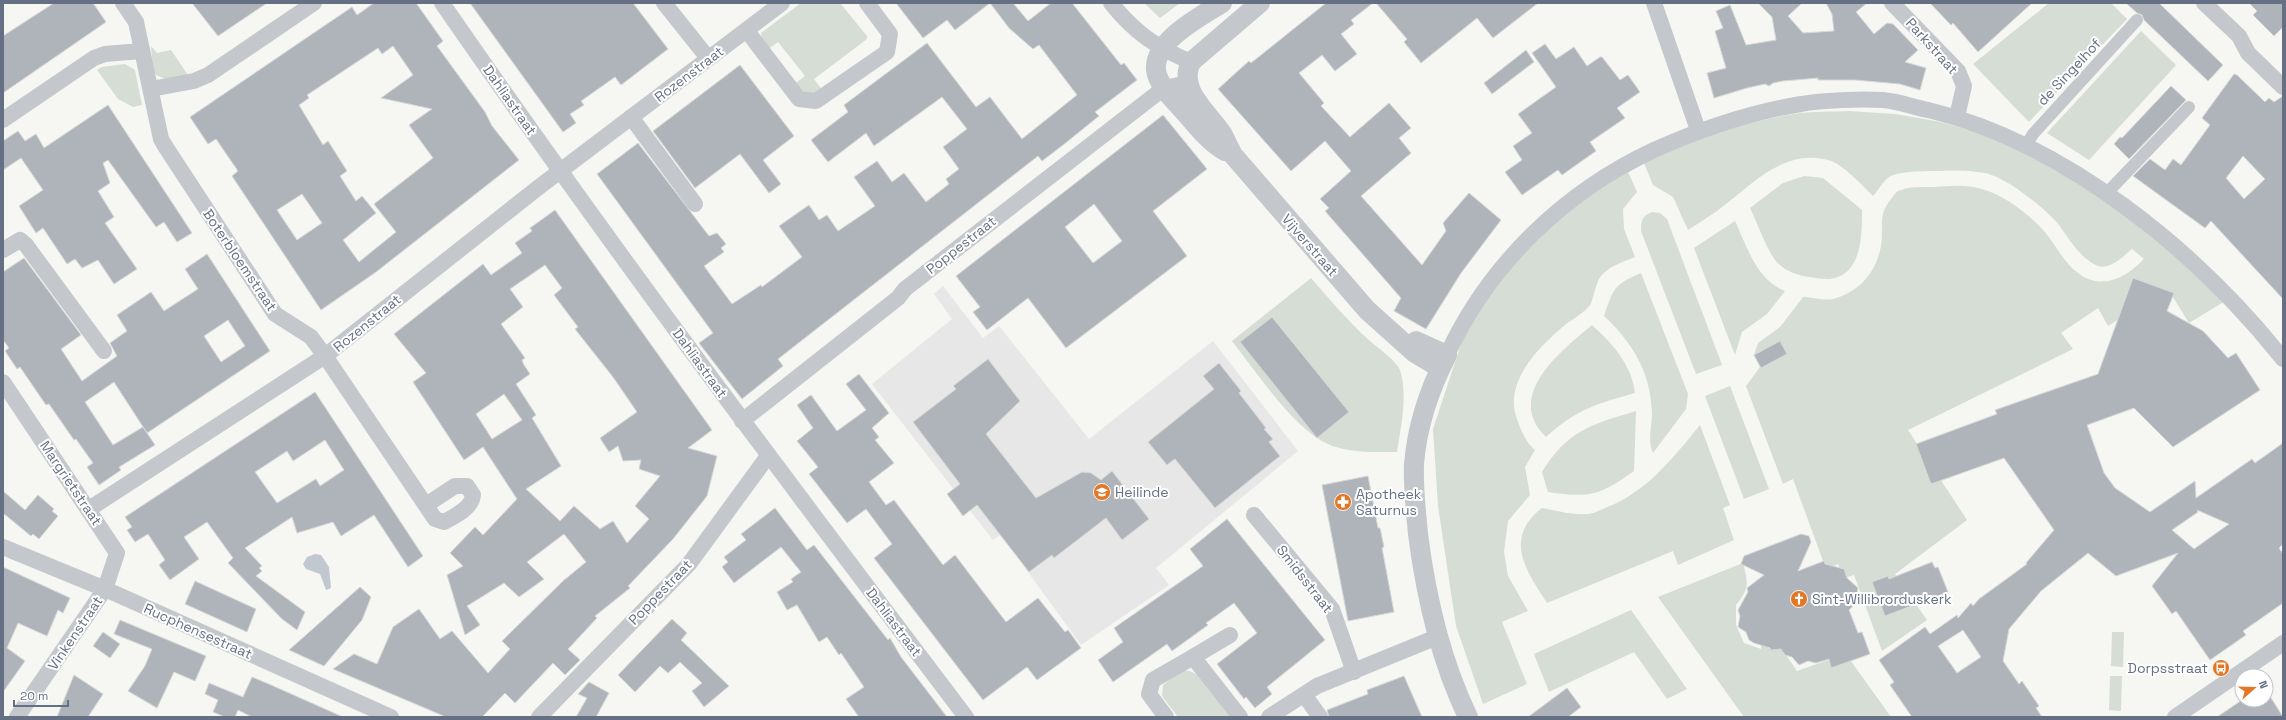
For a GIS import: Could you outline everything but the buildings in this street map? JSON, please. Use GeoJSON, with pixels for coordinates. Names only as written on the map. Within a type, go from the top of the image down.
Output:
{"type":"FeatureCollection","features":[{"type":"Feature","properties":{"kind":"street","name":"Boterbloemstraat"},"geometry":{"type":"LineString","coordinates":[[123,3],[136,22],[161,139],[164,146],[275,314],[311,337],[326,356],[426,505]]}},
{"type":"Feature","properties":{"kind":"street"},"geometry":{"type":"LineString","coordinates":[[151,89],[194,81],[208,75],[314,3]]}},
{"type":"Feature","properties":{"kind":"street","name":"Dahliastraat"},"geometry":{"type":"LineString","coordinates":[[442,3],[560,172],[742,421],[966,717]]}},
{"type":"Feature","properties":{"kind":"street"},"geometry":{"type":"LineString","coordinates":[[664,3],[708,58]]}},
{"type":"Feature","properties":{"kind":"street","name":"Rozenstraat"},"geometry":{"type":"LineString","coordinates":[[89,510],[326,356],[631,117],[708,58],[747,31],[782,3]]}},
{"type":"Feature","properties":{"kind":"street"},"geometry":{"type":"LineString","coordinates":[[747,31],[799,99],[816,101],[887,52],[890,34],[867,3]]}},
{"type":"Feature","properties":{"kind":"street"},"geometry":{"type":"LineString","coordinates":[[1111,3],[1128,24],[1162,49],[1191,62]]}},
{"type":"Feature","properties":{"kind":"street"},"geometry":{"type":"LineString","coordinates":[[1162,49],[1174,36],[1222,3]]}},
{"type":"Feature","properties":{"kind":"street"},"geometry":{"type":"LineString","coordinates":[[1188,83],[1187,69],[1191,62],[1260,3]]}},
{"type":"Feature","properties":{"kind":"street"},"geometry":{"type":"LineString","coordinates":[[1654,3],[1698,130]]}},
{"type":"Feature","properties":{"kind":"street","name":"Parkstraat"},"geometry":{"type":"LineString","coordinates":[[1892,3],[1958,70],[1964,86],[1958,117]]}},
{"type":"Feature","properties":{"kind":"street"},"geometry":{"type":"LineString","coordinates":[[2204,3],[2239,36],[2248,53],[2283,87]]}},
{"type":"Feature","properties":{"kind":"street","name":"de Singelhof"},"geometry":{"type":"LineString","coordinates":[[2025,147],[2033,134],[2137,20]]}},
{"type":"Feature","properties":{"kind":"street","name":"Vijverstraat"},"geometry":{"type":"LineString","coordinates":[[1162,49],[1157,61],[1156,71],[1164,88],[1214,144],[1233,155]]}},
{"type":"Feature","properties":{"kind":"street"},"geometry":{"type":"LineString","coordinates":[[3,120],[94,58],[105,54],[142,51]]}},
{"type":"Feature","properties":{"kind":"street","name":"Vijverstraat"},"geometry":{"type":"LineString","coordinates":[[1188,83],[1191,92],[1222,135],[1233,155],[1320,257],[1390,332],[1415,353],[1444,361]]}},
{"type":"Feature","properties":{"kind":"street","name":"Poppestraat"},"geometry":{"type":"LineString","coordinates":[[742,421],[898,298],[905,289],[1164,88],[1188,83]]}},
{"type":"Feature","properties":{"kind":"street"},"geometry":{"type":"LineString","coordinates":[[1468,717],[1437,637],[1421,558],[1414,493],[1414,463],[1424,410],[1444,361],[1475,306],[1511,254],[1567,202],[1631,161],[1698,130],[1802,103],[1885,100],[1958,117],[2025,147],[2085,179],[2155,229],[2221,289],[2283,359]]}},
{"type":"Feature","properties":{"kind":"street"},"geometry":{"type":"LineString","coordinates":[[2106,194],[2188,108]]}},
{"type":"Feature","properties":{"kind":"street"},"geometry":{"type":"LineString","coordinates":[[631,117],[695,204]]}},
{"type":"Feature","properties":{"kind":"street"},"geometry":{"type":"LineString","coordinates":[[3,250],[20,240],[26,245],[104,351]]}},
{"type":"Feature","properties":{"kind":"street","name":"Margrietstraat"},"geometry":{"type":"LineString","coordinates":[[3,382],[117,553],[105,589]]}},
{"type":"Feature","properties":{"kind":"street","name":"Poppestraat"},"geometry":{"type":"LineString","coordinates":[[539,717],[689,564],[768,456]]}},
{"type":"Feature","properties":{"kind":"street","name":"Smidsstraat"},"geometry":{"type":"LineString","coordinates":[[1254,515],[1332,609],[1354,672]]}},
{"type":"Feature","properties":{"kind":"street","name":"Rucphensestraat"},"geometry":{"type":"LineString","coordinates":[[3,547],[105,589],[391,717]]}},
{"type":"Feature","properties":{"kind":"street","name":"Vinkenstraat"},"geometry":{"type":"LineString","coordinates":[[18,717],[105,589]]}},
{"type":"Feature","properties":{"kind":"street"},"geometry":{"type":"LineString","coordinates":[[1166,717],[1149,694],[1153,680],[1230,635]]}},
{"type":"Feature","properties":{"kind":"street"},"geometry":{"type":"LineString","coordinates":[[1269,717],[1305,696],[1317,686],[1437,637]]}},
{"type":"Feature","properties":{"kind":"street"},"geometry":{"type":"LineString","coordinates":[[2185,714],[2283,643]]}},
{"type":"Feature","properties":{"kind":"street"},"geometry":{"type":"LineString","coordinates":[[1193,657],[1240,717]]}},
{"type":"Feature","properties":{"kind":"street"},"geometry":{"type":"LineString","coordinates":[[1305,696],[1320,717]]}},
{"type":"Feature","properties":{"kind":"shaded area"},"geometry":{"type":"Polygon","coordinates":[[[801,3],[840,3],[867,36],[867,39],[814,79],[822,90],[814,93],[800,90],[793,85],[805,76],[778,42],[767,50],[762,42],[761,33],[801,3]]]}},
{"type":"Feature","properties":{"kind":"shaded area"},"geometry":{"type":"Polygon","coordinates":[[[1144,3],[1180,3],[1160,18],[1144,3]]]}},
{"type":"Feature","properties":{"kind":"shaded area"},"geometry":{"type":"Polygon","coordinates":[[[2049,3],[2111,3],[2127,19],[2029,122],[1973,64],[2049,3]]]}},
{"type":"Feature","properties":{"kind":"shaded area"},"geometry":{"type":"Polygon","coordinates":[[[2141,31],[2176,65],[2089,160],[2047,133],[2141,31]]]}},
{"type":"Feature","properties":{"kind":"shaded area"},"geometry":{"type":"Polygon","coordinates":[[[151,46],[157,53],[171,50],[188,75],[166,79],[156,75],[153,70],[151,46]]]}},
{"type":"Feature","properties":{"kind":"shaded area"},"geometry":{"type":"Polygon","coordinates":[[[125,64],[135,70],[142,105],[133,107],[118,99],[97,70],[102,67],[125,64]]]}},
{"type":"Feature","properties":{"kind":"shaded area"},"geometry":{"type":"Polygon","coordinates":[[[1849,111],[1895,114],[1941,122],[1993,137],[2050,165],[2102,196],[2227,300],[2189,323],[2171,294],[2131,311],[2108,326],[2098,308],[2061,333],[2073,349],[1908,430],[1967,520],[1895,574],[1927,620],[1882,651],[1854,575],[1845,578],[1838,564],[1826,569],[1793,479],[1783,484],[1746,386],[1760,367],[1754,355],[1758,343],[1780,327],[1803,297],[1826,300],[1833,299],[1851,292],[1865,280],[1879,256],[1884,210],[1896,192],[1906,188],[1952,186],[1976,187],[1999,196],[2016,206],[2038,225],[2073,269],[2095,281],[2113,280],[2121,277],[2144,259],[2132,249],[2116,262],[2107,266],[2098,266],[2092,263],[2081,254],[2053,218],[2035,202],[2003,180],[1985,173],[1955,170],[1905,172],[1889,177],[1873,196],[1840,165],[1828,160],[1813,158],[1798,159],[1772,169],[1717,211],[1688,230],[1673,197],[1653,185],[1644,163],[1698,139],[1775,117],[1801,113],[1849,111]]]}},
{"type":"Feature","properties":{"kind":"shaded area"},"geometry":{"type":"Polygon","coordinates":[[[1628,172],[1637,192],[1623,209],[1624,229],[1635,257],[1615,265],[1602,275],[1588,308],[1566,324],[1535,354],[1519,378],[1515,391],[1514,405],[1517,419],[1526,440],[1535,450],[1525,467],[1530,495],[1508,521],[1504,552],[1508,576],[1528,611],[1502,622],[1527,684],[1483,704],[1456,626],[1438,506],[1433,429],[1464,335],[1499,280],[1534,241],[1578,202],[1628,172]]]}},
{"type":"Feature","properties":{"kind":"shaded area"},"geometry":{"type":"Polygon","coordinates":[[[1804,176],[1823,178],[1862,210],[1858,253],[1854,263],[1848,271],[1839,276],[1828,279],[1805,276],[1795,274],[1778,264],[1768,248],[1750,208],[1783,183],[1804,176]]]}},
{"type":"Feature","properties":{"kind":"shaded area"},"geometry":{"type":"Polygon","coordinates":[[[1652,212],[1660,213],[1667,219],[1722,365],[1696,374],[1641,231],[1643,219],[1646,215],[1652,212]]]}},
{"type":"Feature","properties":{"kind":"shaded area"},"geometry":{"type":"Polygon","coordinates":[[[1735,221],[1748,251],[1760,271],[1775,286],[1785,291],[1767,314],[1742,332],[1735,355],[1694,248],[1735,221]]]}},
{"type":"Feature","properties":{"kind":"shaded area"},"geometry":{"type":"Polygon","coordinates":[[[1641,273],[1688,394],[1686,409],[1653,453],[1650,444],[1652,413],[1651,398],[1644,372],[1632,348],[1624,337],[1604,316],[1616,288],[1625,281],[1641,273]]]}},
{"type":"Feature","properties":{"kind":"shaded area"},"geometry":{"type":"Polygon","coordinates":[[[1311,278],[1353,325],[1392,359],[1400,370],[1404,401],[1397,452],[1366,452],[1351,450],[1336,447],[1322,441],[1308,431],[1279,402],[1232,341],[1311,278]]]}},
{"type":"Feature","properties":{"kind":"shaded area","name":"Heilinde"},"geometry":{"type":"Polygon","coordinates":[[[943,286],[983,338],[999,326],[1089,439],[1213,341],[1298,451],[1156,568],[1169,585],[1081,645],[1025,568],[1003,533],[993,540],[872,384],[952,319],[934,294],[943,286]]]}},
{"type":"Feature","properties":{"kind":"shaded area"},"geometry":{"type":"Polygon","coordinates":[[[1592,325],[1607,339],[1620,355],[1630,373],[1635,393],[1598,404],[1568,420],[1546,437],[1534,421],[1531,406],[1534,390],[1542,375],[1553,361],[1566,347],[1592,325]]]}},
{"type":"Feature","properties":{"kind":"shaded area"},"geometry":{"type":"Polygon","coordinates":[[[1730,386],[1769,489],[1744,499],[1705,396],[1730,386]]]}},
{"type":"Feature","properties":{"kind":"shaded area"},"geometry":{"type":"Polygon","coordinates":[[[1636,411],[1634,471],[1612,486],[1594,493],[1574,495],[1548,492],[1542,472],[1551,458],[1561,447],[1571,438],[1594,425],[1636,411]]]}},
{"type":"Feature","properties":{"kind":"shaded area"},"geometry":{"type":"Polygon","coordinates":[[[1700,425],[1730,505],[1723,508],[1734,540],[1678,565],[1673,551],[1547,603],[1532,579],[1522,555],[1521,543],[1523,531],[1530,519],[1542,508],[1570,513],[1588,514],[1620,501],[1646,484],[1658,473],[1680,450],[1700,425]]]}},
{"type":"Feature","properties":{"kind":"shaded area"},"geometry":{"type":"Polygon","coordinates":[[[315,554],[321,555],[329,567],[331,588],[326,590],[320,574],[306,569],[303,564],[307,557],[315,554]]]}},
{"type":"Feature","properties":{"kind":"shaded area"},"geometry":{"type":"Polygon","coordinates":[[[1743,563],[1747,585],[1744,594],[1736,605],[1736,625],[1744,643],[1761,649],[1762,640],[1770,649],[1780,646],[1797,671],[1831,659],[1848,657],[1891,717],[1744,717],[1658,597],[1743,563]]]}},
{"type":"Feature","properties":{"kind":"shaded area"},"geometry":{"type":"Polygon","coordinates":[[[1631,610],[1687,689],[1667,699],[1634,652],[1549,692],[1534,654],[1631,610]]]}},
{"type":"Feature","properties":{"kind":"shaded area"},"geometry":{"type":"Polygon","coordinates":[[[2112,632],[2124,632],[2123,667],[2111,666],[2112,632]]]}},
{"type":"Feature","properties":{"kind":"shaded area"},"geometry":{"type":"Polygon","coordinates":[[[1182,670],[1190,671],[1196,674],[1230,717],[1178,717],[1162,696],[1163,685],[1182,670]]]}},
{"type":"Feature","properties":{"kind":"shaded area"},"geometry":{"type":"Polygon","coordinates":[[[2110,676],[2122,676],[2121,711],[2109,710],[2110,676]]]}},
{"type":"Feature","properties":{"kind":"place","name":"Heilinde"},"geometry":{"type":"Point","coordinates":[1102,492]}},
{"type":"Feature","properties":{"kind":"place","name":"Apotheek Saturnus"},"geometry":{"type":"Point","coordinates":[1343,502]}},
{"type":"Feature","properties":{"kind":"place","name":"Sint-Willibrorduskerk"},"geometry":{"type":"Point","coordinates":[1799,599]}},
{"type":"Feature","properties":{"kind":"place","name":"Dorpsstraat"},"geometry":{"type":"Point","coordinates":[2221,668]}}]}
